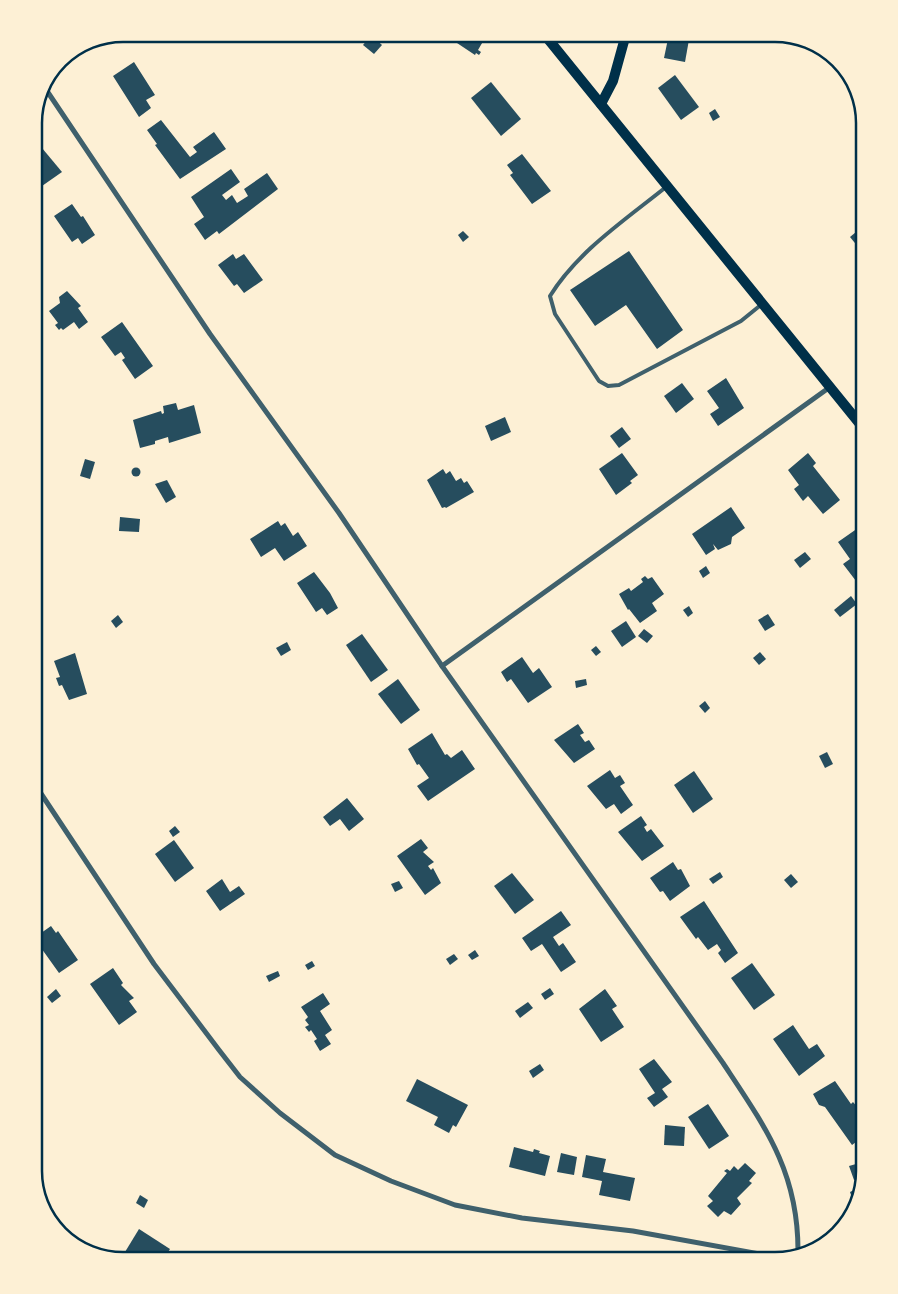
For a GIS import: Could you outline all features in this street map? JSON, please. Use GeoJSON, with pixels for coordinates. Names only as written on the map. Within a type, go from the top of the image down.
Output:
{"type":"FeatureCollection","features":[{"type":"Feature","properties":{"kind":"main road"},"geometry":{"type":"LineString","coordinates":[[551,43],[856,419]]}},
{"type":"Feature","properties":{"kind":"main road"},"geometry":{"type":"LineString","coordinates":[[601,104],[612,81],[623,43]]}},
{"type":"Feature","properties":{"kind":"street"},"geometry":{"type":"LineString","coordinates":[[49,94],[210,334],[339,513],[442,666],[723,1063],[762,1122],[786,1172],[798,1227],[798,1248]]}},
{"type":"Feature","properties":{"kind":"street"},"geometry":{"type":"LineString","coordinates":[[442,666],[830,387]]}},
{"type":"Feature","properties":{"kind":"street"},"geometry":{"type":"LineString","coordinates":[[42,796],[154,964],[240,1077],[280,1113],[335,1155],[391,1181],[455,1205],[522,1218],[633,1231],[749,1252]]}},
{"type":"Feature","properties":{"kind":"lane"},"geometry":{"type":"LineString","coordinates":[[668,186],[584,254],[558,283],[550,296],[555,314],[599,381],[608,386],[619,385],[740,321],[763,303]]}},
{"type":"Feature","properties":{"kind":"building"},"geometry":{"type":"Polygon","coordinates":[[[365,42],[379,42],[382,45],[374,54],[363,45],[365,42]]]}},
{"type":"Feature","properties":{"kind":"building"},"geometry":{"type":"Polygon","coordinates":[[[456,43],[482,43],[478,50],[481,52],[479,55],[476,53],[475,55],[456,43]]]}},
{"type":"Feature","properties":{"kind":"building"},"geometry":{"type":"Polygon","coordinates":[[[667,43],[688,43],[685,62],[664,58],[667,43]]]}},
{"type":"Feature","properties":{"kind":"building"},"geometry":{"type":"Polygon","coordinates":[[[134,62],[155,95],[146,100],[151,108],[139,117],[113,76],[134,62]]]}},
{"type":"Feature","properties":{"kind":"building"},"geometry":{"type":"Polygon","coordinates":[[[675,75],[699,107],[681,120],[658,88],[675,75]]]}},
{"type":"Feature","properties":{"kind":"building"},"geometry":{"type":"Polygon","coordinates":[[[491,82],[521,119],[501,136],[471,98],[491,82]]]}},
{"type":"Feature","properties":{"kind":"building"},"geometry":{"type":"Polygon","coordinates":[[[715,109],[720,117],[713,121],[709,113],[715,109]]]}},
{"type":"Feature","properties":{"kind":"building"},"geometry":{"type":"Polygon","coordinates":[[[161,120],[190,157],[197,152],[193,147],[214,132],[226,149],[180,179],[155,145],[157,144],[147,130],[161,120]]]}},
{"type":"Feature","properties":{"kind":"building"},"geometry":{"type":"Polygon","coordinates":[[[43,149],[62,172],[43,185],[43,149]]]}},
{"type":"Feature","properties":{"kind":"building"},"geometry":{"type":"Polygon","coordinates":[[[522,154],[551,191],[532,204],[510,175],[513,173],[507,165],[522,154]]]}},
{"type":"Feature","properties":{"kind":"building"},"geometry":{"type":"Polygon","coordinates":[[[231,169],[240,182],[222,195],[226,200],[232,195],[237,203],[248,196],[244,189],[267,173],[278,189],[219,234],[217,231],[205,240],[194,224],[204,217],[191,197],[231,169]]]}},
{"type":"Feature","properties":{"kind":"building"},"geometry":{"type":"Polygon","coordinates":[[[72,204],[81,217],[83,216],[95,235],[82,244],[78,238],[72,242],[54,216],[72,204]]]}},
{"type":"Feature","properties":{"kind":"building"},"geometry":{"type":"Polygon","coordinates":[[[463,231],[469,237],[463,242],[458,235],[463,231]]]}},
{"type":"Feature","properties":{"kind":"building"},"geometry":{"type":"Polygon","coordinates":[[[856,232],[856,244],[850,237],[856,232]]]}},
{"type":"Feature","properties":{"kind":"building"},"geometry":{"type":"Polygon","coordinates":[[[629,251],[683,330],[657,349],[626,305],[595,326],[570,290],[629,251]]]}},
{"type":"Feature","properties":{"kind":"building"},"geometry":{"type":"Polygon","coordinates":[[[233,254],[236,259],[244,254],[263,280],[244,293],[237,284],[234,286],[218,265],[233,254]]]}},
{"type":"Feature","properties":{"kind":"building"},"geometry":{"type":"Polygon","coordinates":[[[67,291],[81,306],[78,308],[88,322],[79,329],[74,322],[63,330],[61,328],[59,330],[55,325],[58,323],[49,311],[60,303],[59,297],[67,291]]]}},
{"type":"Feature","properties":{"kind":"building"},"geometry":{"type":"Polygon","coordinates":[[[122,322],[153,366],[135,379],[122,360],[125,358],[121,352],[115,356],[101,337],[122,322]]]}},
{"type":"Feature","properties":{"kind":"building"},"geometry":{"type":"Polygon","coordinates":[[[726,378],[744,408],[718,426],[710,414],[719,408],[707,391],[726,378]]]}},
{"type":"Feature","properties":{"kind":"building"},"geometry":{"type":"Polygon","coordinates":[[[682,383],[694,399],[676,413],[664,396],[682,383]]]}},
{"type":"Feature","properties":{"kind":"building"},"geometry":{"type":"Polygon","coordinates":[[[176,403],[178,410],[194,405],[201,433],[169,443],[168,437],[155,441],[155,444],[140,448],[133,420],[161,411],[162,414],[164,413],[163,406],[176,403]]]}},
{"type":"Feature","properties":{"kind":"building"},"geometry":{"type":"Polygon","coordinates":[[[505,417],[511,432],[491,441],[485,426],[505,417]]]}},
{"type":"Feature","properties":{"kind":"building"},"geometry":{"type":"Polygon","coordinates":[[[622,427],[631,439],[619,448],[610,436],[622,427]]]}},
{"type":"Feature","properties":{"kind":"building"},"geometry":{"type":"Polygon","coordinates":[[[622,453],[638,475],[630,481],[632,483],[616,495],[599,469],[622,453]]]}},
{"type":"Feature","properties":{"kind":"building"},"geometry":{"type":"Polygon","coordinates":[[[808,453],[816,463],[813,466],[840,500],[823,514],[808,496],[803,501],[794,489],[799,485],[788,470],[808,453]]]}},
{"type":"Feature","properties":{"kind":"building"},"geometry":{"type":"Polygon","coordinates":[[[85,459],[95,462],[90,479],[80,476],[85,459]]]}},
{"type":"Feature","properties":{"kind":"building"},"geometry":{"type":"Polygon","coordinates":[[[136,468],[140,472],[136,476],[132,472],[136,468]]]}},
{"type":"Feature","properties":{"kind":"building"},"geometry":{"type":"Polygon","coordinates":[[[443,469],[446,474],[450,471],[456,481],[461,478],[464,483],[467,481],[474,492],[446,508],[442,508],[427,480],[443,469]]]}},
{"type":"Feature","properties":{"kind":"building"},"geometry":{"type":"Polygon","coordinates":[[[167,480],[176,497],[166,503],[155,484],[167,480]]]}},
{"type":"Feature","properties":{"kind":"building"},"geometry":{"type":"Polygon","coordinates":[[[731,507],[745,528],[732,537],[731,544],[718,550],[713,544],[715,549],[706,555],[692,534],[731,507]]]}},
{"type":"Feature","properties":{"kind":"building"},"geometry":{"type":"Polygon","coordinates":[[[120,517],[140,519],[139,532],[119,531],[120,517]]]}},
{"type":"Feature","properties":{"kind":"building"},"geometry":{"type":"Polygon","coordinates":[[[278,521],[281,526],[285,523],[293,536],[298,532],[307,546],[284,561],[275,548],[261,557],[250,539],[278,521]]]}},
{"type":"Feature","properties":{"kind":"building"},"geometry":{"type":"Polygon","coordinates":[[[856,529],[856,581],[843,564],[850,559],[838,542],[856,529]]]}},
{"type":"Feature","properties":{"kind":"building"},"geometry":{"type":"Polygon","coordinates":[[[805,552],[811,559],[800,568],[794,560],[805,552]]]}},
{"type":"Feature","properties":{"kind":"building"},"geometry":{"type":"Polygon","coordinates":[[[706,566],[710,573],[703,578],[699,571],[706,566]]]}},
{"type":"Feature","properties":{"kind":"building"},"geometry":{"type":"Polygon","coordinates":[[[314,572],[330,593],[338,608],[327,615],[322,608],[316,612],[297,583],[314,572]]]}},
{"type":"Feature","properties":{"kind":"building"},"geometry":{"type":"Polygon","coordinates":[[[645,576],[648,579],[652,577],[664,594],[652,603],[657,611],[640,623],[628,610],[619,594],[629,588],[631,591],[643,582],[641,579],[645,576]]]}},
{"type":"Feature","properties":{"kind":"building"},"geometry":{"type":"Polygon","coordinates":[[[851,596],[856,603],[856,605],[840,617],[834,610],[851,596]]]}},
{"type":"Feature","properties":{"kind":"building"},"geometry":{"type":"Polygon","coordinates":[[[689,606],[693,613],[688,617],[683,610],[689,606]]]}},
{"type":"Feature","properties":{"kind":"building"},"geometry":{"type":"Polygon","coordinates":[[[768,614],[775,625],[765,631],[758,620],[768,614]]]}},
{"type":"Feature","properties":{"kind":"building"},"geometry":{"type":"Polygon","coordinates":[[[118,615],[123,622],[116,628],[111,621],[118,615]]]}},
{"type":"Feature","properties":{"kind":"building"},"geometry":{"type":"Polygon","coordinates":[[[626,621],[636,637],[622,647],[611,631],[626,621]]]}},
{"type":"Feature","properties":{"kind":"building"},"geometry":{"type":"Polygon","coordinates":[[[644,629],[653,636],[647,643],[638,636],[644,629]]]}},
{"type":"Feature","properties":{"kind":"building"},"geometry":{"type":"Polygon","coordinates":[[[362,634],[388,670],[371,682],[346,645],[362,634]]]}},
{"type":"Feature","properties":{"kind":"building"},"geometry":{"type":"Polygon","coordinates":[[[287,642],[291,650],[281,656],[276,648],[287,642]]]}},
{"type":"Feature","properties":{"kind":"building"},"geometry":{"type":"Polygon","coordinates":[[[596,646],[601,652],[596,656],[591,650],[596,646]]]}},
{"type":"Feature","properties":{"kind":"building"},"geometry":{"type":"Polygon","coordinates":[[[760,652],[766,659],[759,665],[753,658],[760,652]]]}},
{"type":"Feature","properties":{"kind":"building"},"geometry":{"type":"Polygon","coordinates":[[[75,653],[87,694],[69,700],[62,685],[59,686],[56,678],[60,677],[54,661],[75,653]]]}},
{"type":"Feature","properties":{"kind":"building"},"geometry":{"type":"Polygon","coordinates":[[[522,657],[533,673],[539,668],[552,687],[528,703],[511,679],[507,682],[501,672],[522,657]]]}},
{"type":"Feature","properties":{"kind":"building"},"geometry":{"type":"Polygon","coordinates":[[[398,679],[420,710],[401,724],[378,694],[398,679]]]}},
{"type":"Feature","properties":{"kind":"building"},"geometry":{"type":"Polygon","coordinates":[[[586,679],[587,685],[576,688],[575,681],[586,679]]]}},
{"type":"Feature","properties":{"kind":"building"},"geometry":{"type":"Polygon","coordinates":[[[705,701],[710,708],[705,713],[699,706],[705,701]]]}},
{"type":"Feature","properties":{"kind":"building"},"geometry":{"type":"Polygon","coordinates":[[[578,724],[584,733],[580,735],[585,742],[589,740],[595,749],[574,763],[554,740],[578,724]]]}},
{"type":"Feature","properties":{"kind":"building"},"geometry":{"type":"Polygon","coordinates":[[[432,733],[445,755],[447,754],[451,758],[462,750],[475,769],[428,801],[417,786],[429,778],[419,764],[417,765],[408,749],[432,733]]]}},
{"type":"Feature","properties":{"kind":"building"},"geometry":{"type":"Polygon","coordinates":[[[827,752],[833,764],[825,768],[819,756],[827,752]]]}},
{"type":"Feature","properties":{"kind":"building"},"geometry":{"type":"Polygon","coordinates":[[[610,770],[615,778],[620,775],[625,783],[620,786],[633,805],[621,814],[614,804],[606,809],[587,786],[610,770]]]}},
{"type":"Feature","properties":{"kind":"building"},"geometry":{"type":"Polygon","coordinates":[[[694,771],[713,799],[693,813],[674,785],[694,771]]]}},
{"type":"Feature","properties":{"kind":"building"},"geometry":{"type":"Polygon","coordinates":[[[347,798],[364,819],[349,831],[340,819],[330,826],[323,817],[347,798]]]}},
{"type":"Feature","properties":{"kind":"building"},"geometry":{"type":"Polygon","coordinates":[[[641,816],[647,825],[644,827],[647,832],[651,829],[664,846],[642,861],[618,832],[641,816]]]}},
{"type":"Feature","properties":{"kind":"building"},"geometry":{"type":"Polygon","coordinates":[[[175,826],[180,832],[173,837],[169,831],[175,826]]]}},
{"type":"Feature","properties":{"kind":"building"},"geometry":{"type":"Polygon","coordinates":[[[421,839],[428,848],[423,852],[434,862],[428,866],[431,870],[433,868],[441,883],[425,895],[397,856],[421,839]]]}},
{"type":"Feature","properties":{"kind":"building"},"geometry":{"type":"Polygon","coordinates":[[[174,840],[194,868],[175,882],[155,854],[174,840]]]}},
{"type":"Feature","properties":{"kind":"building"},"geometry":{"type":"Polygon","coordinates":[[[673,862],[678,870],[681,869],[690,886],[670,901],[663,891],[660,892],[650,878],[673,862]]]}},
{"type":"Feature","properties":{"kind":"building"},"geometry":{"type":"Polygon","coordinates":[[[720,872],[723,877],[713,884],[709,879],[720,872]]]}},
{"type":"Feature","properties":{"kind":"building"},"geometry":{"type":"Polygon","coordinates":[[[512,873],[534,900],[515,914],[494,886],[512,873]]]}},
{"type":"Feature","properties":{"kind":"building"},"geometry":{"type":"Polygon","coordinates":[[[791,874],[798,882],[791,888],[784,880],[791,874]]]}},
{"type":"Feature","properties":{"kind":"building"},"geometry":{"type":"Polygon","coordinates":[[[222,879],[230,892],[239,886],[245,894],[220,911],[206,891],[222,879]]]}},
{"type":"Feature","properties":{"kind":"building"},"geometry":{"type":"Polygon","coordinates":[[[399,881],[403,888],[395,892],[391,884],[399,881]]]}},
{"type":"Feature","properties":{"kind":"building"},"geometry":{"type":"Polygon","coordinates":[[[704,901],[738,953],[725,963],[718,953],[721,950],[717,944],[708,950],[698,937],[696,939],[680,917],[704,901]]]}},
{"type":"Feature","properties":{"kind":"building"},"geometry":{"type":"Polygon","coordinates":[[[561,911],[571,925],[553,937],[559,946],[563,943],[576,962],[561,972],[542,944],[531,951],[522,938],[561,911]]]}},
{"type":"Feature","properties":{"kind":"building"},"geometry":{"type":"Polygon","coordinates":[[[51,926],[56,933],[58,931],[78,960],[59,973],[42,949],[42,932],[51,926]]]}},
{"type":"Feature","properties":{"kind":"building"},"geometry":{"type":"Polygon","coordinates":[[[475,950],[479,956],[472,960],[468,955],[475,950]]]}},
{"type":"Feature","properties":{"kind":"building"},"geometry":{"type":"Polygon","coordinates":[[[454,954],[458,959],[450,965],[446,959],[454,954]]]}},
{"type":"Feature","properties":{"kind":"building"},"geometry":{"type":"Polygon","coordinates":[[[312,961],[315,966],[308,970],[305,965],[312,961]]]}},
{"type":"Feature","properties":{"kind":"building"},"geometry":{"type":"Polygon","coordinates":[[[752,963],[775,995],[754,1010],[731,978],[752,963]]]}},
{"type":"Feature","properties":{"kind":"building"},"geometry":{"type":"Polygon","coordinates":[[[113,968],[123,983],[121,985],[134,998],[129,1001],[137,1012],[119,1025],[90,984],[113,968]]]}},
{"type":"Feature","properties":{"kind":"building"},"geometry":{"type":"Polygon","coordinates":[[[278,971],[280,976],[269,982],[266,976],[278,971]]]}},
{"type":"Feature","properties":{"kind":"building"},"geometry":{"type":"Polygon","coordinates":[[[550,988],[554,994],[545,1000],[541,994],[550,988]]]}},
{"type":"Feature","properties":{"kind":"building"},"geometry":{"type":"Polygon","coordinates":[[[56,989],[61,996],[52,1003],[47,997],[56,989]]]}},
{"type":"Feature","properties":{"kind":"building"},"geometry":{"type":"Polygon","coordinates":[[[605,989],[617,1006],[612,1009],[624,1027],[601,1042],[579,1009],[605,989]]]}},
{"type":"Feature","properties":{"kind":"building"},"geometry":{"type":"Polygon","coordinates":[[[323,993],[330,1004],[320,1011],[332,1030],[325,1035],[331,1044],[320,1051],[314,1041],[317,1039],[311,1030],[309,1032],[305,1027],[309,1025],[305,1020],[308,1017],[301,1007],[323,993]]]}},
{"type":"Feature","properties":{"kind":"building"},"geometry":{"type":"Polygon","coordinates":[[[528,1002],[533,1008],[520,1018],[515,1011],[528,1002]]]}},
{"type":"Feature","properties":{"kind":"building"},"geometry":{"type":"Polygon","coordinates":[[[793,1025],[809,1049],[817,1044],[825,1056],[799,1076],[773,1039],[793,1025]]]}},
{"type":"Feature","properties":{"kind":"building"},"geometry":{"type":"Polygon","coordinates":[[[654,1059],[672,1082],[662,1089],[668,1097],[654,1107],[647,1098],[655,1093],[639,1069],[654,1059]]]}},
{"type":"Feature","properties":{"kind":"building"},"geometry":{"type":"Polygon","coordinates":[[[540,1064],[544,1070],[533,1078],[529,1071],[540,1064]]]}},
{"type":"Feature","properties":{"kind":"building"},"geometry":{"type":"Polygon","coordinates":[[[417,1079],[468,1105],[456,1127],[453,1125],[449,1133],[434,1125],[438,1117],[406,1101],[417,1079]]]}},
{"type":"Feature","properties":{"kind":"building"},"geometry":{"type":"Polygon","coordinates":[[[835,1081],[851,1104],[853,1102],[856,1106],[856,1142],[852,1145],[825,1107],[819,1105],[813,1094],[835,1081]]]}},
{"type":"Feature","properties":{"kind":"building"},"geometry":{"type":"Polygon","coordinates":[[[708,1104],[729,1136],[709,1149],[688,1117],[708,1104]]]}},
{"type":"Feature","properties":{"kind":"building"},"geometry":{"type":"Polygon","coordinates":[[[665,1125],[685,1127],[684,1146],[664,1145],[665,1125]]]}},
{"type":"Feature","properties":{"kind":"building"},"geometry":{"type":"Polygon","coordinates":[[[514,1147],[533,1152],[534,1149],[540,1151],[539,1153],[550,1156],[545,1176],[509,1167],[514,1147]]]}},
{"type":"Feature","properties":{"kind":"building"},"geometry":{"type":"Polygon","coordinates":[[[561,1153],[577,1157],[574,1175],[557,1172],[561,1153]]]}},
{"type":"Feature","properties":{"kind":"building"},"geometry":{"type":"Polygon","coordinates":[[[586,1155],[606,1159],[603,1172],[635,1178],[630,1201],[599,1195],[602,1181],[582,1177],[586,1155]]]}},
{"type":"Feature","properties":{"kind":"building"},"geometry":{"type":"Polygon","coordinates":[[[745,1163],[756,1173],[749,1181],[752,1183],[737,1198],[741,1204],[731,1215],[724,1211],[718,1217],[707,1206],[713,1201],[708,1196],[727,1173],[724,1171],[727,1169],[730,1171],[734,1166],[738,1170],[745,1163]]]}},
{"type":"Feature","properties":{"kind":"building"},"geometry":{"type":"Polygon","coordinates":[[[856,1164],[855,1180],[854,1180],[849,1166],[856,1164]]]}},
{"type":"Feature","properties":{"kind":"building"},"geometry":{"type":"Polygon","coordinates":[[[140,1195],[148,1200],[144,1208],[136,1203],[140,1195]]]}},
{"type":"Feature","properties":{"kind":"building"},"geometry":{"type":"Polygon","coordinates":[[[139,1229],[170,1249],[169,1251],[126,1251],[139,1229]]]}}]}
